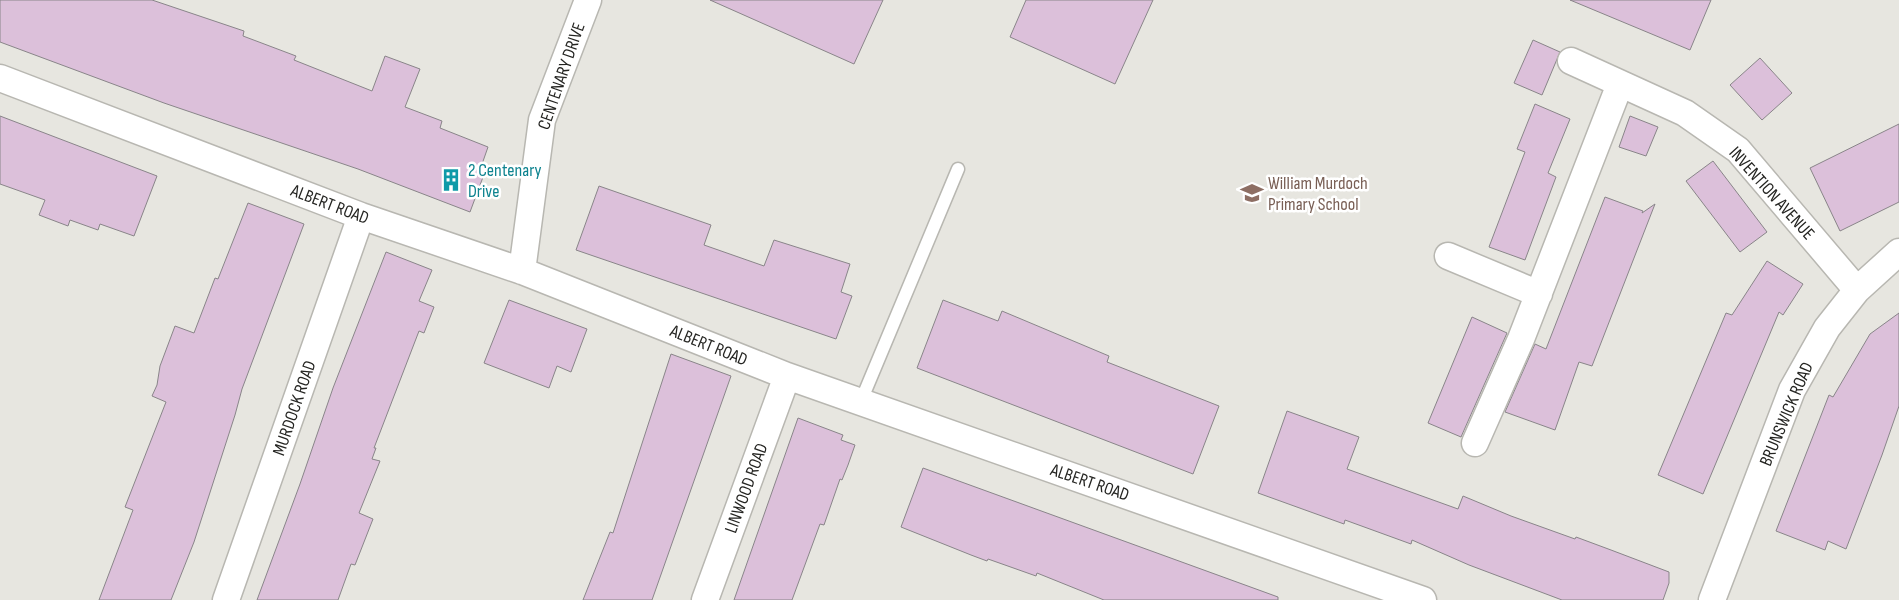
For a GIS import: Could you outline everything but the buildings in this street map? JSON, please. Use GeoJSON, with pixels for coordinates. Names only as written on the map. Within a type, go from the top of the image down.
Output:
{"type":"FeatureCollection","features":[{"type":"Feature","properties":{"kind":"street","name":"CENTENARY DRIVE"},"geometry":{"type":"LineString","coordinates":[[522,271],[542,120],[588,0]]}},
{"type":"Feature","properties":{"kind":"street","name":"INVENTION AVENUE"},"geometry":{"type":"LineString","coordinates":[[1571,61],[1685,113],[1738,150],[1857,290]]}},
{"type":"Feature","properties":{"kind":"street","name":"ALBERT ROAD"},"geometry":{"type":"LineString","coordinates":[[0,78],[361,216],[522,271],[787,376],[1424,600]]}},
{"type":"Feature","properties":{"kind":"street"},"geometry":{"type":"LineString","coordinates":[[1475,443],[1521,339],[1620,84]]}},
{"type":"Feature","properties":{"kind":"street","name":"MURDOCK ROAD"},"geometry":{"type":"LineString","coordinates":[[226,600],[361,216]]}},
{"type":"Feature","properties":{"kind":"street","name":"BRUNSWICK ROAD"},"geometry":{"type":"LineString","coordinates":[[1712,600],[1792,390],[1827,328],[1857,290],[1899,252]]}},
{"type":"Feature","properties":{"kind":"street"},"geometry":{"type":"LineString","coordinates":[[1448,256],[1538,294]]}},
{"type":"Feature","properties":{"kind":"street","name":"LINWOOD ROAD"},"geometry":{"type":"LineString","coordinates":[[705,600],[787,376]]}},
{"type":"Feature","properties":{"kind":"lane"},"geometry":{"type":"LineString","coordinates":[[860,401],[958,170]]}},
{"type":"Feature","properties":{"kind":"place","name":"2 Centenary Drive"},"geometry":{"type":"Point","coordinates":[451,180]}},
{"type":"Feature","properties":{"kind":"place","name":"William Murdoch Primary School"},"geometry":{"type":"Point","coordinates":[1252,193]}}]}
